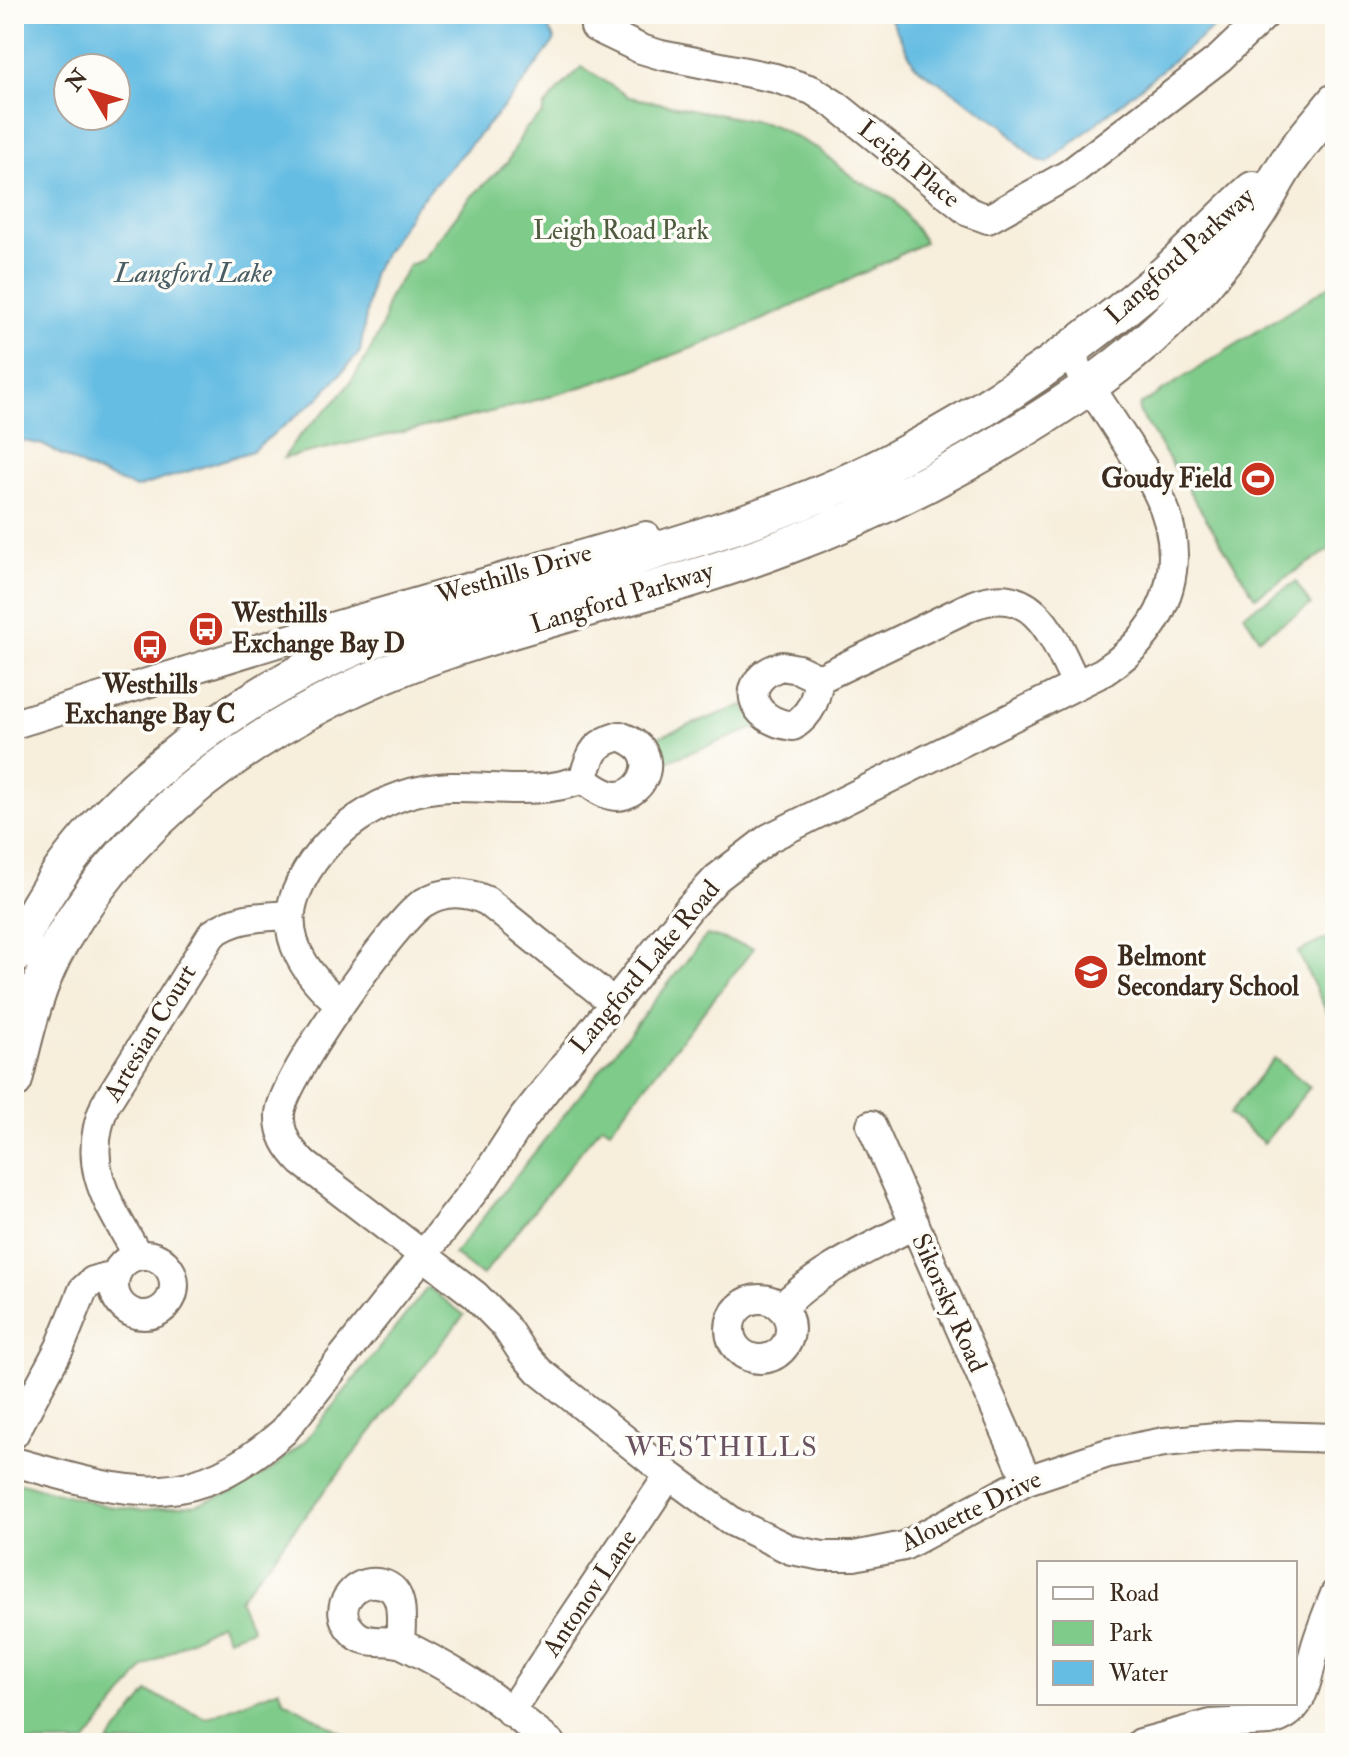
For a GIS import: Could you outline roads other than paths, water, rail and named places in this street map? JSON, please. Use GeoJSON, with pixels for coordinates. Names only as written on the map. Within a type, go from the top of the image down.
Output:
{"type":"FeatureCollection","features":[{"type":"Feature","properties":{"kind":"main road","name":"Langford Parkway"},"geometry":{"type":"LineString","coordinates":[[14,1080],[20,1034],[59,944],[103,877],[156,821],[221,766],[290,721],[347,691],[437,654],[745,561],[863,515],[963,464],[1090,387],[1153,336],[1215,271],[1256,215],[1290,158],[1335,102]]}},
{"type":"Feature","properties":{"kind":"main road","name":"Langford Parkway"},"geometry":{"type":"LineString","coordinates":[[14,956],[25,929],[55,878],[94,828],[197,736],[262,693],[335,656],[399,629],[741,523],[813,497],[888,462],[983,408],[1068,353],[1157,281],[1290,158]]}},
{"type":"Feature","properties":{"kind":"street","name":"Leigh Place"},"geometry":{"type":"LineString","coordinates":[[595,27],[661,55],[775,78],[812,90],[837,106],[969,212],[988,219],[1069,174],[1220,58],[1266,14]]}},
{"type":"Feature","properties":{"kind":"street","name":"Langford Lake Road"},"geometry":{"type":"LineString","coordinates":[[14,1462],[105,1487],[174,1489],[230,1472],[256,1455],[284,1431],[485,1177],[524,1117],[690,907],[717,878],[769,838],[1103,672],[1139,643],[1165,601],[1174,558],[1173,538],[1163,501],[1068,353]]}},
{"type":"Feature","properties":{"kind":"street","name":"Westhills Drive"},"geometry":{"type":"LineString","coordinates":[[14,724],[290,639],[669,529],[741,523]]}},
{"type":"Feature","properties":{"kind":"street"},"geometry":{"type":"LineString","coordinates":[[819,679],[973,605],[995,599],[1019,603],[1039,617],[1052,633],[1076,684]]}},
{"type":"Feature","properties":{"kind":"street"},"geometry":{"type":"LineString","coordinates":[[340,1004],[307,972],[296,947],[290,915],[304,876],[316,858],[348,826],[389,801],[431,788],[525,791],[563,786],[583,779]]}},
{"type":"Feature","properties":{"kind":"street","name":"Alouette Drive"},"geometry":{"type":"LineString","coordinates":[[614,1003],[487,901],[456,892],[434,897],[413,911],[340,1004],[285,1093],[280,1113],[282,1134],[302,1162],[489,1308],[539,1371],[733,1522],[791,1550],[823,1556],[854,1556],[904,1546],[1027,1480],[1108,1453],[1164,1442],[1237,1435],[1335,1438]]}},
{"type":"Feature","properties":{"kind":"street","name":"Artesian Court"},"geometry":{"type":"LineString","coordinates":[[137,1254],[97,1179],[94,1150],[105,1105],[212,934],[233,921],[245,918],[290,915]]}},
{"type":"Feature","properties":{"kind":"street","name":"Sikorsky Road"},"geometry":{"type":"LineString","coordinates":[[871,1125],[1027,1480]]}},
{"type":"Feature","properties":{"kind":"street"},"geometry":{"type":"LineString","coordinates":[[781,1308],[822,1273],[915,1224]]}},
{"type":"Feature","properties":{"kind":"street"},"geometry":{"type":"LineString","coordinates":[[137,1254],[158,1258],[168,1266],[173,1276],[171,1300],[151,1314],[128,1310],[119,1301],[115,1278],[126,1261],[137,1254]]}},
{"type":"Feature","properties":{"kind":"street"},"geometry":{"type":"LineString","coordinates":[[14,1434],[60,1347],[83,1290],[93,1281],[115,1278]]}},
{"type":"Feature","properties":{"kind":"street","name":"Antonov Lane"},"geometry":{"type":"LineString","coordinates":[[510,1712],[669,1475]]}},
{"type":"Feature","properties":{"kind":"street"},"geometry":{"type":"LineString","coordinates":[[1297,1702],[1303,1695],[1315,1649],[1335,1594]]}},
{"type":"Feature","properties":{"kind":"street"},"geometry":{"type":"LineString","coordinates":[[400,1643],[487,1693],[551,1743]]}},
{"type":"Feature","properties":{"kind":"street"},"geometry":{"type":"LineString","coordinates":[[1141,1743],[1211,1724],[1270,1721],[1286,1716],[1295,1705]]}},
{"type":"Feature","properties":{"kind":"water","name":"Langford Lake"},"geometry":{"type":"Polygon","coordinates":[[[14,14],[540,14],[555,40],[515,94],[413,209],[373,272],[360,352],[319,398],[252,451],[136,488],[88,469],[43,445],[14,439],[14,14]]]}},
{"type":"Feature","properties":{"kind":"water"},"geometry":{"type":"Polygon","coordinates":[[[888,14],[1230,14],[1048,163],[1036,159],[1004,126],[915,66],[888,14]]]}},
{"type":"Feature","properties":{"kind":"place","name":"Goudy Field"},"geometry":{"type":"Point","coordinates":[1258,479]}},
{"type":"Feature","properties":{"kind":"place","name":"Westhills Exchange Bay D"},"geometry":{"type":"Point","coordinates":[206,629]}},
{"type":"Feature","properties":{"kind":"place","name":"Westhills Exchange Bay C"},"geometry":{"type":"Point","coordinates":[150,647]}},
{"type":"Feature","properties":{"kind":"place","name":"Belmont Secondary School"},"geometry":{"type":"Point","coordinates":[1091,972]}},
{"type":"Feature","properties":{"kind":"district","name":"WESTHILLS"},"geometry":{"type":"Point","coordinates":[722,1447]}},
{"type":"Feature","properties":{"kind":"park label","name":"Leigh Road Park"},"geometry":{"type":"Point","coordinates":[621,231]}}]}
